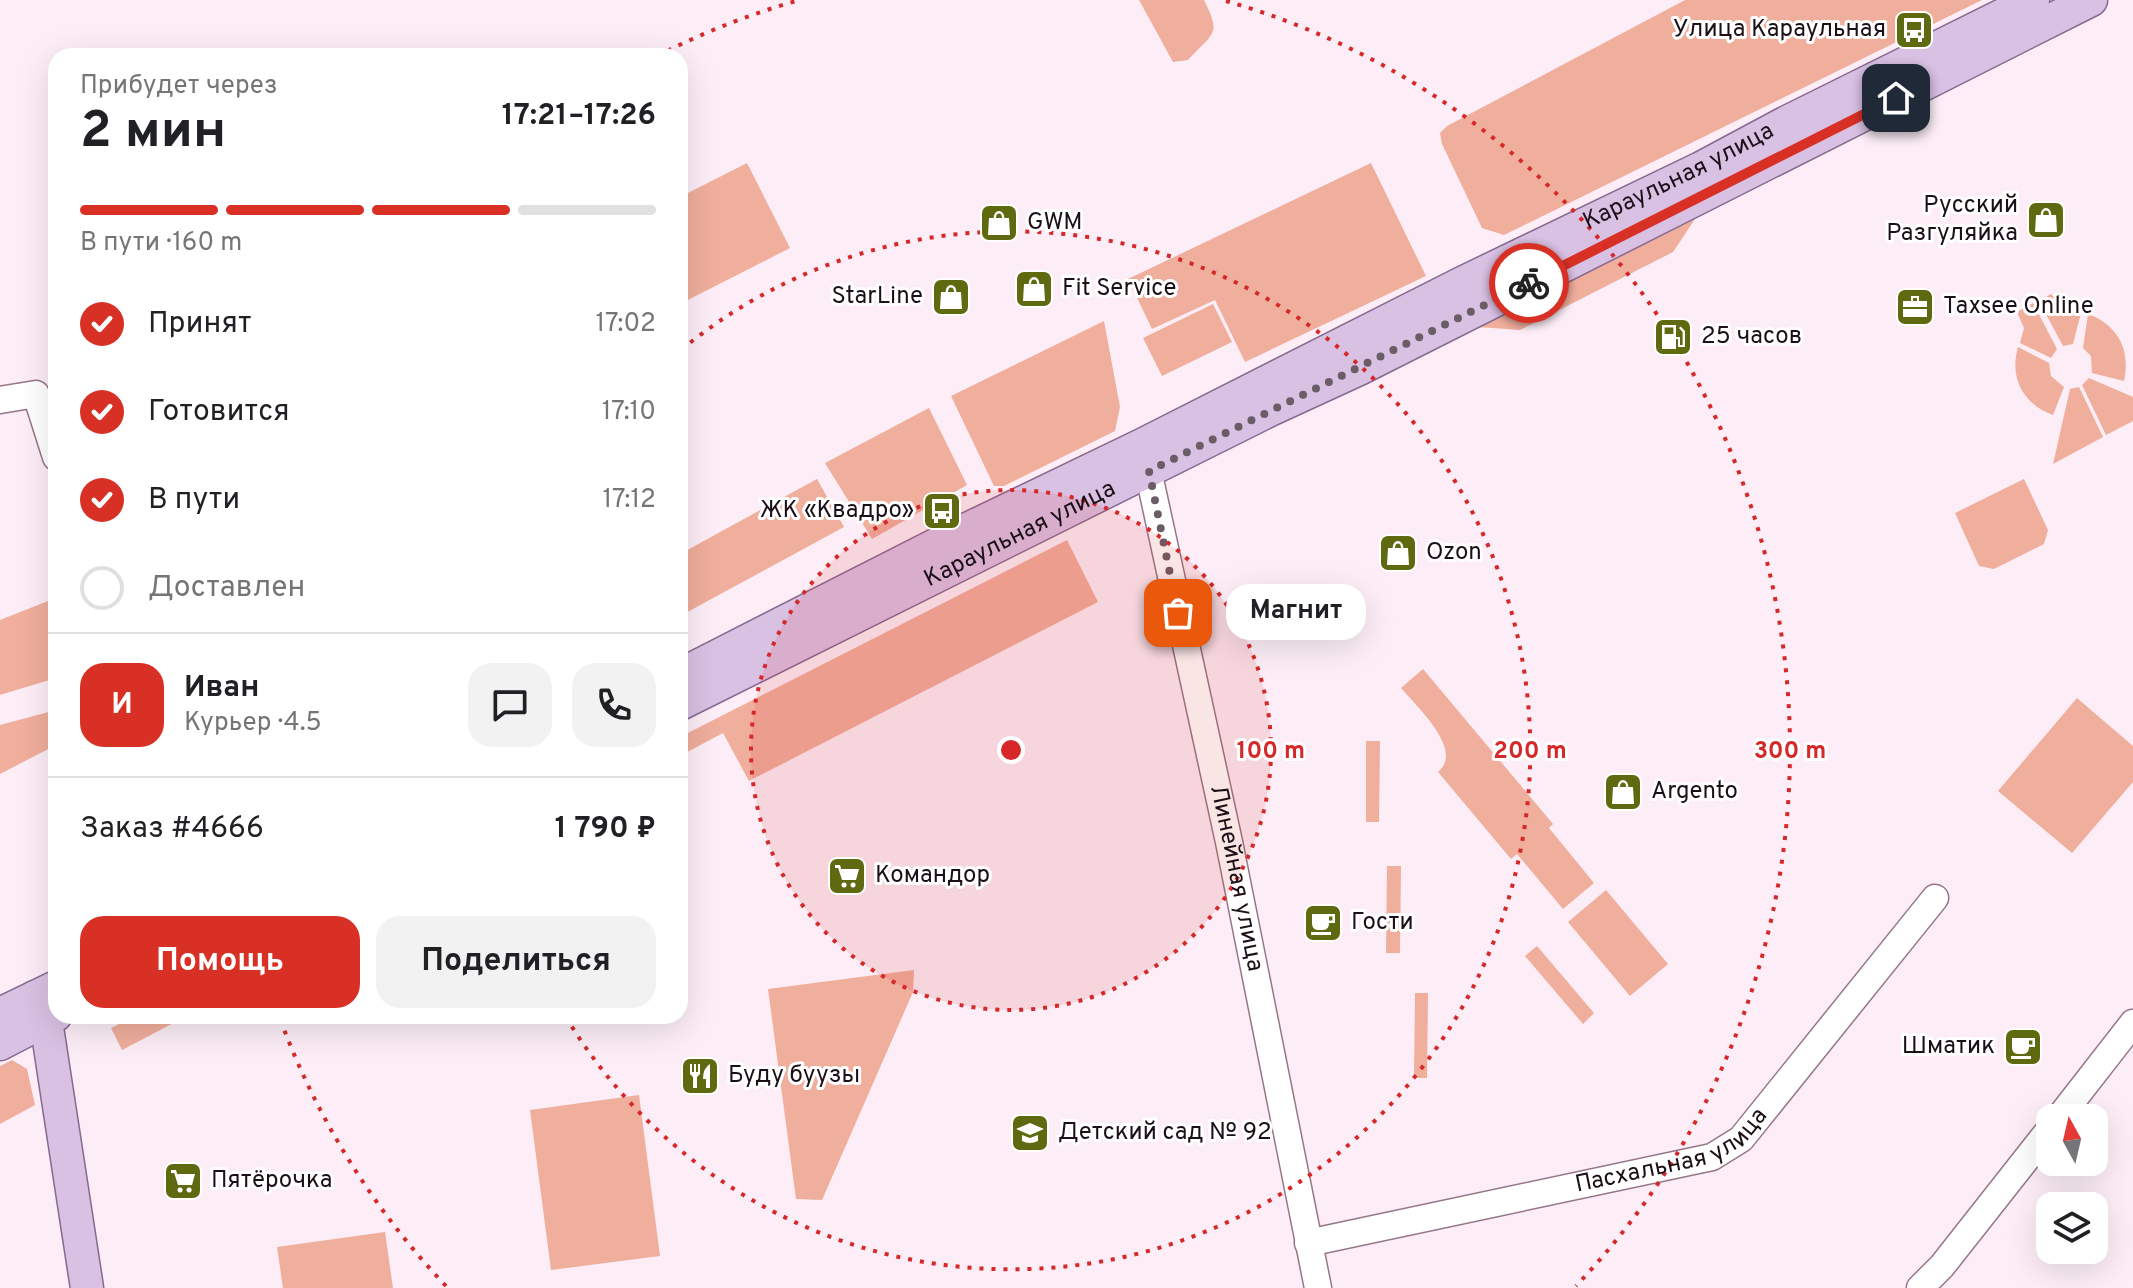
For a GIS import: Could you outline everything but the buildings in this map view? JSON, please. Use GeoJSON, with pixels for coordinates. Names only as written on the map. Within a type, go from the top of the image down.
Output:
{"type":"FeatureCollection","features":[{"type":"Feature","properties":{"kind":"main road","name":"Караульная улица"},"geometry":{"type":"LineString","coordinates":[[688,700],[1146,458],[1462,283],[1701,168],[2033,0]]}},
{"type":"Feature","properties":{"kind":"main road","name":"Караульная улица"},"geometry":{"type":"LineString","coordinates":[[688,671],[955,535],[1272,409],[1402,348],[2091,0]]}},
{"type":"Feature","properties":{"kind":"main road"},"geometry":{"type":"LineString","coordinates":[[0,1014],[48,1005]]}},
{"type":"Feature","properties":{"kind":"main road"},"geometry":{"type":"LineString","coordinates":[[0,1044],[48,1005]]}},
{"type":"Feature","properties":{"kind":"main road"},"geometry":{"type":"LineString","coordinates":[[51,1024],[87,1288]]}},
{"type":"Feature","properties":{"kind":"street"},"geometry":{"type":"LineString","coordinates":[[0,400],[36,394],[48,432]]}},
{"type":"Feature","properties":{"kind":"street","name":"Линейная улица"},"geometry":{"type":"LineString","coordinates":[[1146,458],[1229,842],[1318,1288]]}},
{"type":"Feature","properties":{"kind":"street","name":"Пасхальная улица"},"geometry":{"type":"LineString","coordinates":[[1308,1243],[1712,1157],[1741,1139],[1935,898]]}},
{"type":"Feature","properties":{"kind":"street"},"geometry":{"type":"LineString","coordinates":[[2070,1104],[2133,1023]]}},
{"type":"Feature","properties":{"kind":"street"},"geometry":{"type":"LineString","coordinates":[[1920,1288],[1942,1266],[2036,1147]]}},
{"type":"Feature","properties":{"kind":"shaded area"},"geometry":{"type":"Polygon","coordinates":[[[1139,0],[1204,0],[1213,21],[1212,33],[1188,60],[1173,62],[1139,0]]]}},
{"type":"Feature","properties":{"kind":"shaded area"},"geometry":{"type":"Polygon","coordinates":[[[1685,0],[1982,0],[1504,235],[1482,228],[1442,144],[1440,133],[1447,126],[1685,0]]]}},
{"type":"Feature","properties":{"kind":"shaded area"},"geometry":{"type":"Polygon","coordinates":[[[747,163],[790,248],[688,300],[688,193],[747,163]]]}},
{"type":"Feature","properties":{"kind":"shaded area"},"geometry":{"type":"Polygon","coordinates":[[[1371,163],[1426,276],[1245,362],[1215,300],[1152,329],[1128,279],[1371,163]]]}},
{"type":"Feature","properties":{"kind":"shaded area"},"geometry":{"type":"Polygon","coordinates":[[[1695,219],[1673,252],[1520,330],[1478,327],[1695,219]]]}},
{"type":"Feature","properties":{"kind":"shaded area"},"geometry":{"type":"Polygon","coordinates":[[[2051,294],[2063,307],[2081,313],[2073,344],[2063,346],[2039,301],[2051,294]]]}},
{"type":"Feature","properties":{"kind":"shaded area"},"geometry":{"type":"Polygon","coordinates":[[[2033,303],[2057,349],[2051,358],[2020,343],[2024,328],[2017,312],[2033,303]]]}},
{"type":"Feature","properties":{"kind":"shaded area"},"geometry":{"type":"Polygon","coordinates":[[[1213,304],[1232,342],[1162,376],[1143,338],[1213,304]]]}},
{"type":"Feature","properties":{"kind":"shaded area"},"geometry":{"type":"Polygon","coordinates":[[[2088,314],[2107,325],[2120,340],[2126,359],[2124,381],[2092,373],[2091,356],[2083,348],[2088,314]]]}},
{"type":"Feature","properties":{"kind":"shaded area"},"geometry":{"type":"Polygon","coordinates":[[[1104,321],[1120,407],[1115,431],[1004,486],[994,486],[951,396],[1104,321]]]}},
{"type":"Feature","properties":{"kind":"shaded area"},"geometry":{"type":"Polygon","coordinates":[[[2018,347],[2049,363],[2051,376],[2064,387],[2053,415],[2034,404],[2021,388],[2015,369],[2018,347]]]}},
{"type":"Feature","properties":{"kind":"shaded area"},"geometry":{"type":"Polygon","coordinates":[[[2089,378],[2133,397],[2133,421],[2106,435],[2082,385],[2089,378]]]}},
{"type":"Feature","properties":{"kind":"shaded area"},"geometry":{"type":"Polygon","coordinates":[[[2079,387],[2103,437],[2053,464],[2070,389],[2079,387]]]}},
{"type":"Feature","properties":{"kind":"shaded area"},"geometry":{"type":"Polygon","coordinates":[[[929,408],[967,485],[872,539],[825,463],[929,408]]]}},
{"type":"Feature","properties":{"kind":"shaded area"},"geometry":{"type":"Polygon","coordinates":[[[817,479],[844,527],[688,612],[688,550],[817,479]]]}},
{"type":"Feature","properties":{"kind":"shaded area"},"geometry":{"type":"Polygon","coordinates":[[[2024,479],[2048,530],[2044,544],[1994,569],[1979,566],[1955,513],[2024,479]]]}},
{"type":"Feature","properties":{"kind":"shaded area"},"geometry":{"type":"Polygon","coordinates":[[[1067,540],[1098,602],[749,781],[723,733],[688,752],[688,733],[1067,540]]]}},
{"type":"Feature","properties":{"kind":"shaded area"},"geometry":{"type":"Polygon","coordinates":[[[48,601],[48,680],[0,695],[0,620],[48,601]]]}},
{"type":"Feature","properties":{"kind":"shaded area"},"geometry":{"type":"Polygon","coordinates":[[[1423,669],[1553,824],[1549,828],[1594,883],[1563,909],[1517,854],[1511,859],[1438,772],[1445,763],[1446,752],[1442,740],[1401,688],[1423,669]]]}},
{"type":"Feature","properties":{"kind":"shaded area"},"geometry":{"type":"Polygon","coordinates":[[[2077,698],[2133,746],[2133,782],[2072,853],[1998,791],[2077,698]]]}},
{"type":"Feature","properties":{"kind":"shaded area"},"geometry":{"type":"Polygon","coordinates":[[[48,712],[48,749],[0,774],[0,725],[48,712]]]}},
{"type":"Feature","properties":{"kind":"shaded area"},"geometry":{"type":"Polygon","coordinates":[[[1366,741],[1380,741],[1379,822],[1366,822],[1366,741]]]}},
{"type":"Feature","properties":{"kind":"shaded area"},"geometry":{"type":"Polygon","coordinates":[[[1387,866],[1401,866],[1400,953],[1386,953],[1387,866]]]}},
{"type":"Feature","properties":{"kind":"shaded area"},"geometry":{"type":"Polygon","coordinates":[[[1606,890],[1668,964],[1630,996],[1568,922],[1606,890]]]}},
{"type":"Feature","properties":{"kind":"shaded area"},"geometry":{"type":"Polygon","coordinates":[[[1537,946],[1594,1013],[1583,1024],[1525,956],[1537,946]]]}},
{"type":"Feature","properties":{"kind":"shaded area"},"geometry":{"type":"Polygon","coordinates":[[[914,970],[913,992],[822,1200],[796,1199],[768,989],[914,970]]]}},
{"type":"Feature","properties":{"kind":"shaded area"},"geometry":{"type":"Polygon","coordinates":[[[1415,993],[1428,993],[1427,1078],[1414,1078],[1415,993]]]}},
{"type":"Feature","properties":{"kind":"shaded area"},"geometry":{"type":"Polygon","coordinates":[[[119,1024],[172,1024],[122,1050],[111,1028],[119,1024]]]}},
{"type":"Feature","properties":{"kind":"shaded area"},"geometry":{"type":"Polygon","coordinates":[[[12,1060],[27,1069],[35,1105],[0,1124],[0,1066],[12,1060]]]}},
{"type":"Feature","properties":{"kind":"shaded area"},"geometry":{"type":"Polygon","coordinates":[[[639,1095],[660,1256],[551,1270],[530,1110],[639,1095]]]}},
{"type":"Feature","properties":{"kind":"shaded area"},"geometry":{"type":"Polygon","coordinates":[[[385,1232],[393,1288],[283,1288],[277,1247],[385,1232]]]}},
{"type":"Feature","properties":{"kind":"way so far"},"geometry":{"type":"LineString","coordinates":[[1178,613],[1149,471],[1529,283]]}},
{"type":"Feature","properties":{"kind":"place","name":"Улица Караульная"},"geometry":{"type":"Point","coordinates":[1914,30]}},
{"type":"Feature","properties":{"kind":"place","name":"Русский Разгуляйка"},"geometry":{"type":"Point","coordinates":[2046,220]}},
{"type":"Feature","properties":{"kind":"place","name":"GWM"},"geometry":{"type":"Point","coordinates":[999,223]}},
{"type":"Feature","properties":{"kind":"place","name":"Fit Service"},"geometry":{"type":"Point","coordinates":[1034,289]}},
{"type":"Feature","properties":{"kind":"place","name":"StarLine"},"geometry":{"type":"Point","coordinates":[951,297]}},
{"type":"Feature","properties":{"kind":"place","name":"Taxsee Online"},"geometry":{"type":"Point","coordinates":[1915,307]}},
{"type":"Feature","properties":{"kind":"place","name":"25 часов"},"geometry":{"type":"Point","coordinates":[1673,337]}},
{"type":"Feature","properties":{"kind":"place","name":"ЖК «Квадро»"},"geometry":{"type":"Point","coordinates":[942,511]}},
{"type":"Feature","properties":{"kind":"place","name":"Ozon"},"geometry":{"type":"Point","coordinates":[1398,553]}},
{"type":"Feature","properties":{"kind":"place","name":"Магнит"},"geometry":{"type":"Point","coordinates":[1178,613]}},
{"type":"Feature","properties":{"kind":"place","name":"Argento"},"geometry":{"type":"Point","coordinates":[1623,792]}},
{"type":"Feature","properties":{"kind":"place","name":"Командор"},"geometry":{"type":"Point","coordinates":[847,876]}},
{"type":"Feature","properties":{"kind":"place","name":"Гости"},"geometry":{"type":"Point","coordinates":[1323,923]}},
{"type":"Feature","properties":{"kind":"place","name":"Шматик"},"geometry":{"type":"Point","coordinates":[2023,1047]}},
{"type":"Feature","properties":{"kind":"place","name":"Буду буузы"},"geometry":{"type":"Point","coordinates":[700,1076]}},
{"type":"Feature","properties":{"kind":"place","name":"Детский сад № 92"},"geometry":{"type":"Point","coordinates":[1030,1133]}},
{"type":"Feature","properties":{"kind":"place","name":"Пятёрочка"},"geometry":{"type":"Point","coordinates":[183,1181]}},
{"type":"Feature","properties":{"kind":"route"},"geometry":{"type":"LineString","coordinates":[[1529,283],[1896,98]]}}]}
